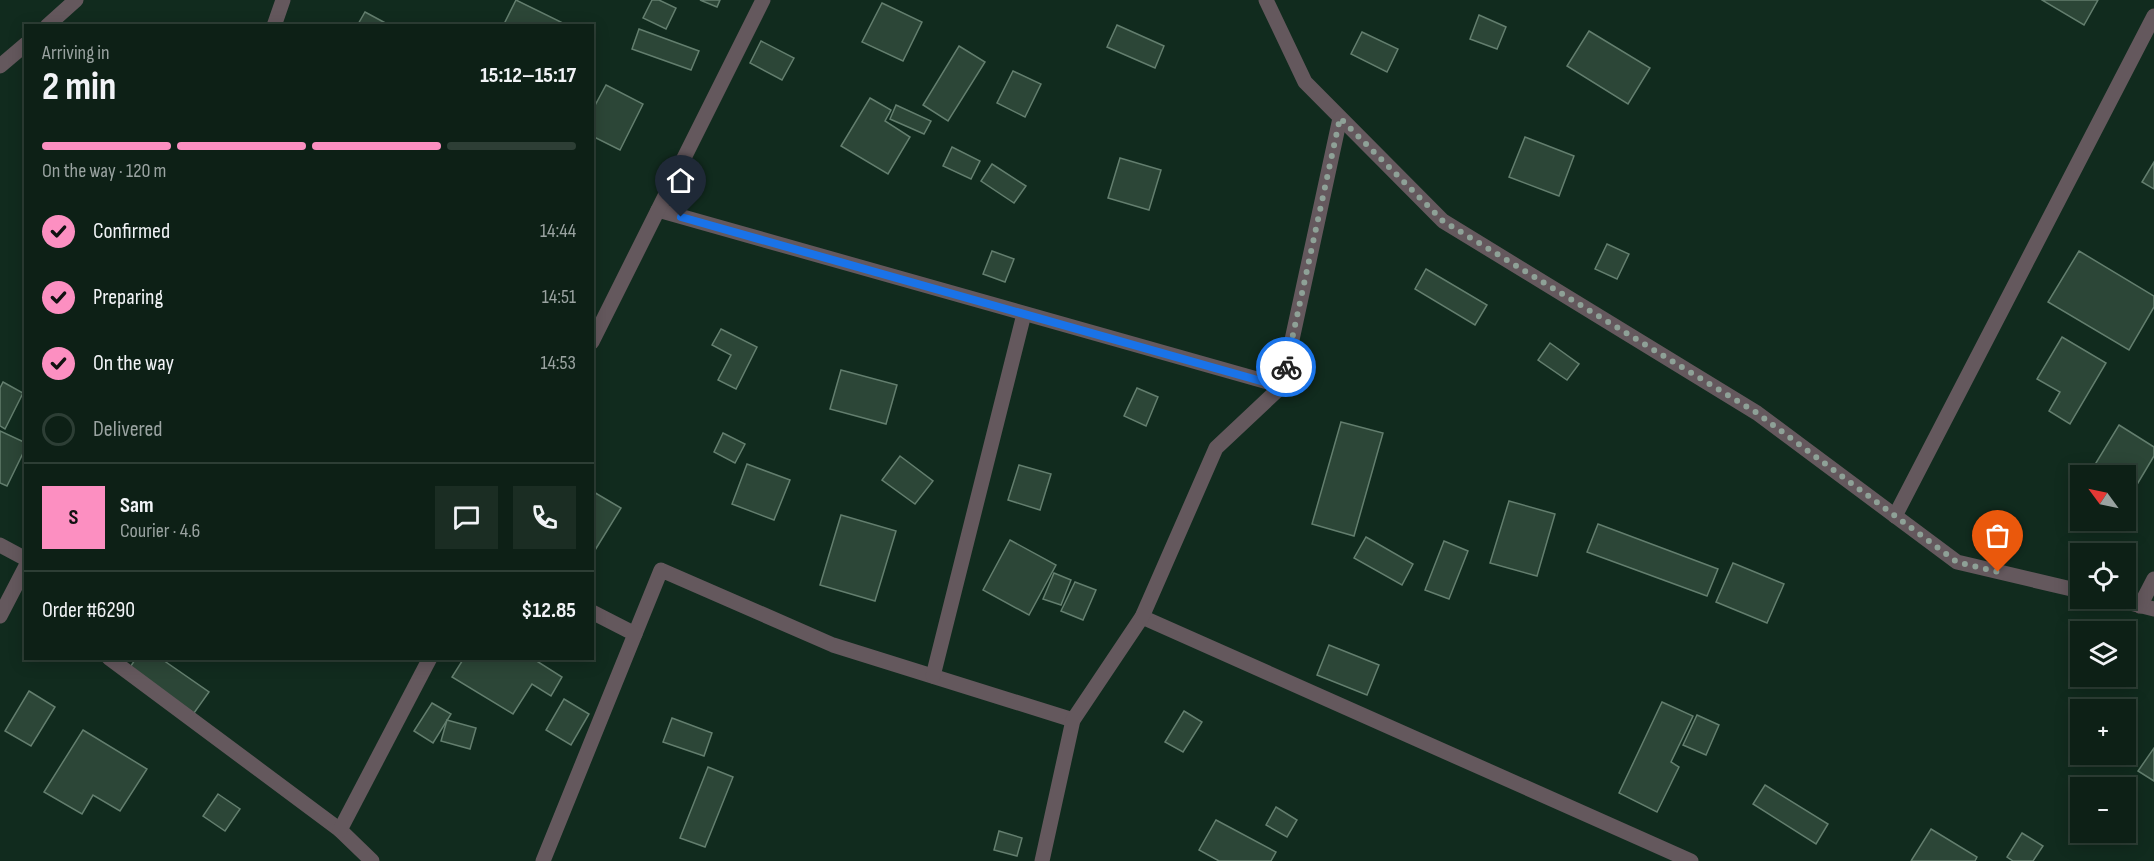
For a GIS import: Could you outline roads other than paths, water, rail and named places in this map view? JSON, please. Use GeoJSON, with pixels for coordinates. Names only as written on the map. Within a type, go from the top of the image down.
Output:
{"type":"FeatureCollection","features":[{"type":"Feature","properties":{"kind":"street"},"geometry":{"type":"LineString","coordinates":[[49,24],[76,0]]}},
{"type":"Feature","properties":{"kind":"street"},"geometry":{"type":"LineString","coordinates":[[275,24],[283,0]]}},
{"type":"Feature","properties":{"kind":"street"},"geometry":{"type":"LineString","coordinates":[[594,334],[763,0]]}},
{"type":"Feature","properties":{"kind":"street"},"geometry":{"type":"LineString","coordinates":[[1266,0],[1305,82],[1443,221],[1757,413],[1957,562],[2070,589]]}},
{"type":"Feature","properties":{"kind":"street"},"geometry":{"type":"LineString","coordinates":[[1895,516],[2154,15]]}},
{"type":"Feature","properties":{"kind":"street"},"geometry":{"type":"LineString","coordinates":[[0,66],[24,46]]}},
{"type":"Feature","properties":{"kind":"street"},"geometry":{"type":"LineString","coordinates":[[1042,861],[1073,720],[1142,617],[1216,448],[1282,387],[1340,118]]}},
{"type":"Feature","properties":{"kind":"street"},"geometry":{"type":"LineString","coordinates":[[658,210],[1282,387]]}},
{"type":"Feature","properties":{"kind":"street"},"geometry":{"type":"LineString","coordinates":[[933,676],[1024,314]]}},
{"type":"Feature","properties":{"kind":"street"},"geometry":{"type":"LineString","coordinates":[[0,544],[24,558]]}},
{"type":"Feature","properties":{"kind":"street"},"geometry":{"type":"LineString","coordinates":[[543,861],[661,570],[833,645],[1073,720]]}},
{"type":"Feature","properties":{"kind":"street"},"geometry":{"type":"LineString","coordinates":[[0,616],[20,592],[24,575]]}},
{"type":"Feature","properties":{"kind":"street"},"geometry":{"type":"LineString","coordinates":[[2147,607],[2154,579]]}},
{"type":"Feature","properties":{"kind":"street"},"geometry":{"type":"LineString","coordinates":[[594,613],[635,634]]}},
{"type":"Feature","properties":{"kind":"street"},"geometry":{"type":"LineString","coordinates":[[1142,617],[1691,861]]}},
{"type":"Feature","properties":{"kind":"street"},"geometry":{"type":"LineString","coordinates":[[112,660],[340,830],[372,861]]}},
{"type":"Feature","properties":{"kind":"street"},"geometry":{"type":"LineString","coordinates":[[340,830],[428,660]]}}]}
